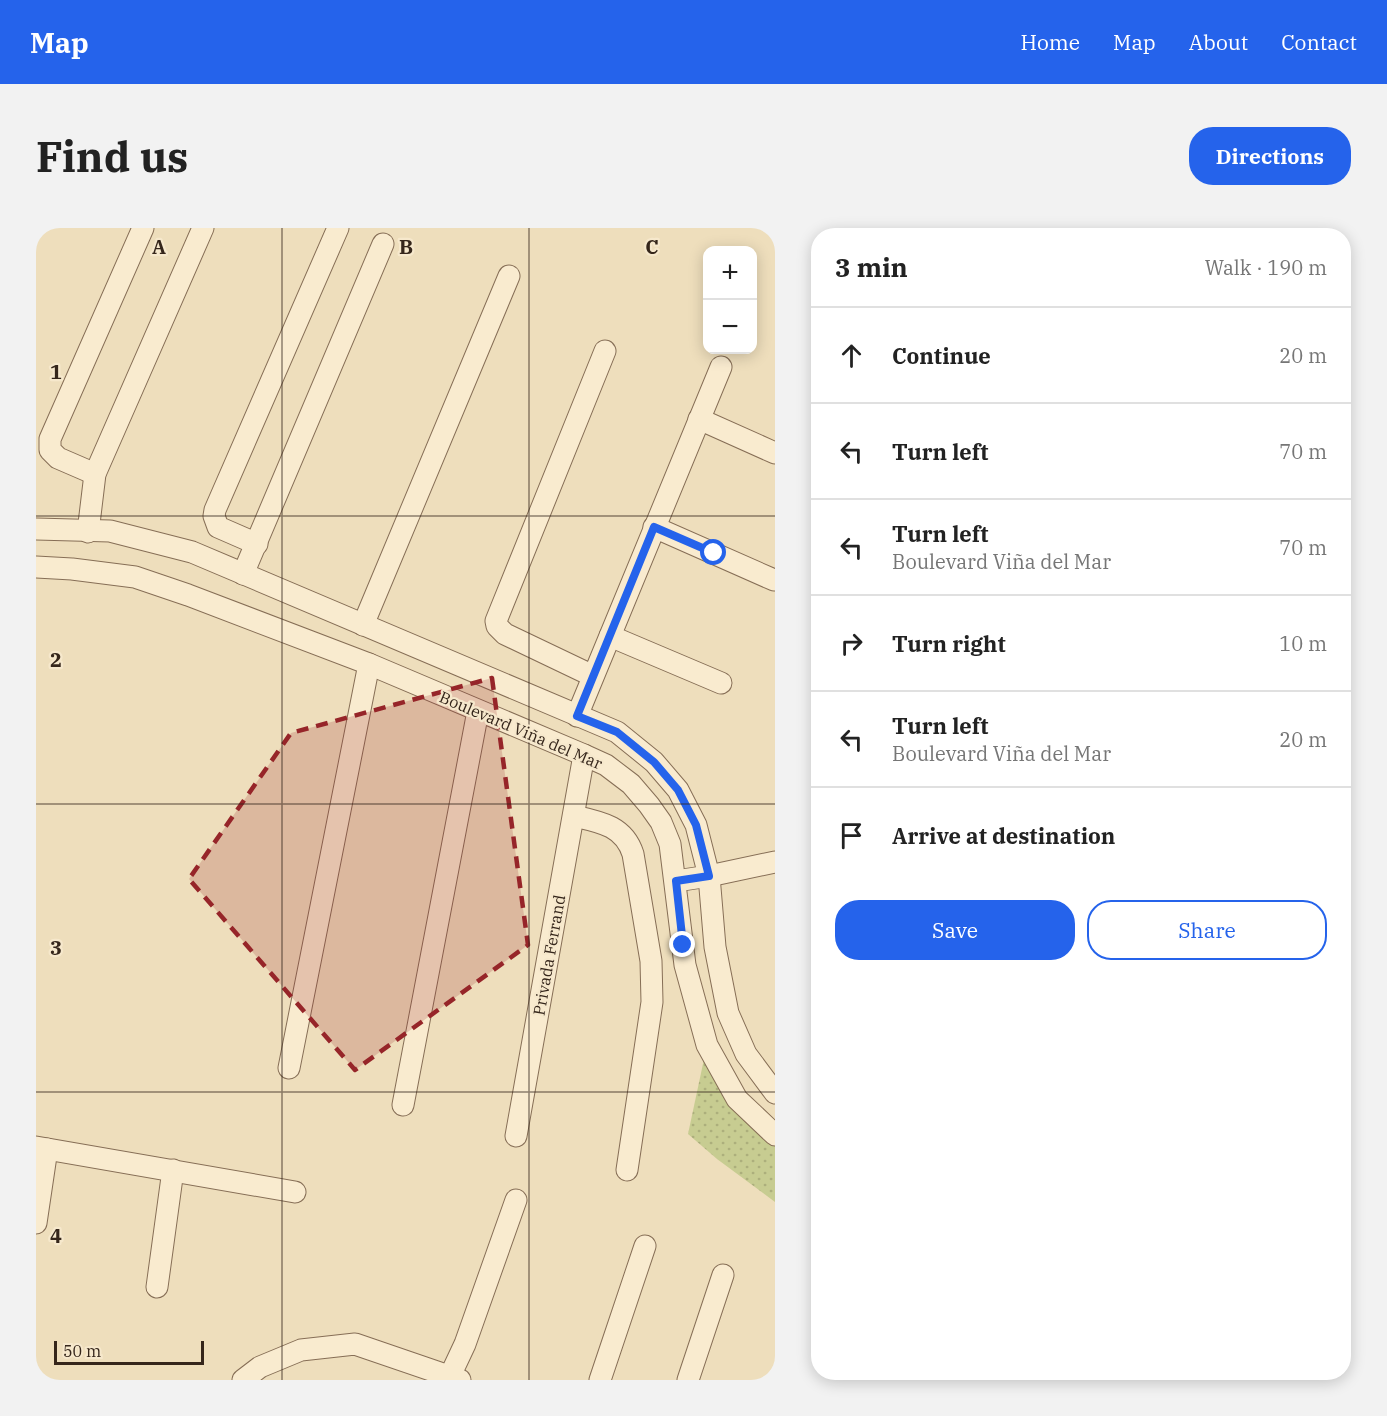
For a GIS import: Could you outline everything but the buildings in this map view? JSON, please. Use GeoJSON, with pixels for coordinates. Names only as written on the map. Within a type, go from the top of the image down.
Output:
{"type":"FeatureCollection","features":[{"type":"Feature","properties":{"kind":"street"},"geometry":{"type":"LineString","coordinates":[[95,474],[58,458],[50,450],[50,439],[143,228]]}},
{"type":"Feature","properties":{"kind":"street"},"geometry":{"type":"LineString","coordinates":[[88,532],[95,474],[203,228]]}},
{"type":"Feature","properties":{"kind":"street"},"geometry":{"type":"LineString","coordinates":[[257,544],[218,527],[214,516],[215,510],[338,228]]}},
{"type":"Feature","properties":{"kind":"street"},"geometry":{"type":"LineString","coordinates":[[243,574],[383,244]]}},
{"type":"Feature","properties":{"kind":"street"},"geometry":{"type":"LineString","coordinates":[[363,625],[509,276]]}},
{"type":"Feature","properties":{"kind":"street"},"geometry":{"type":"LineString","coordinates":[[593,676],[505,634],[497,626],[496,621],[605,351]]}},
{"type":"Feature","properties":{"kind":"street"},"geometry":{"type":"LineString","coordinates":[[577,716],[721,367]]}},
{"type":"Feature","properties":{"kind":"street"},"geometry":{"type":"LineString","coordinates":[[699,419],[775,453]]}},
{"type":"Feature","properties":{"kind":"street"},"geometry":{"type":"LineString","coordinates":[[654,527],[774,580]]}},
{"type":"Feature","properties":{"kind":"street"},"geometry":{"type":"LineString","coordinates":[[36,529],[110,531],[192,552],[617,732],[654,762],[678,790],[696,825],[709,876],[715,947],[728,1013],[746,1054],[775,1093]]}},
{"type":"Feature","properties":{"kind":"street","name":"Boulevard Viña del Mar"},"geometry":{"type":"LineString","coordinates":[[36,567],[135,577],[188,595],[369,664],[478,711],[582,765],[606,765],[631,784],[661,822],[670,844],[685,964],[707,1045],[737,1099],[775,1135]]}},
{"type":"Feature","properties":{"kind":"street"},"geometry":{"type":"LineString","coordinates":[[610,636],[721,683]]}},
{"type":"Feature","properties":{"kind":"street"},"geometry":{"type":"LineString","coordinates":[[289,1068],[369,664]]}},
{"type":"Feature","properties":{"kind":"street"},"geometry":{"type":"LineString","coordinates":[[403,1105],[478,711]]}},
{"type":"Feature","properties":{"kind":"street","name":"Privada Ferrand"},"geometry":{"type":"LineString","coordinates":[[516,1136],[582,765]]}},
{"type":"Feature","properties":{"kind":"street"},"geometry":{"type":"LineString","coordinates":[[574,816],[601,822],[619,830],[629,843],[633,854],[651,961],[652,1002],[627,1170]]}},
{"type":"Feature","properties":{"kind":"street"},"geometry":{"type":"LineString","coordinates":[[676,881],[775,862]]}},
{"type":"Feature","properties":{"kind":"street"},"geometry":{"type":"LineString","coordinates":[[36,1223],[41,1148],[295,1192]]}},
{"type":"Feature","properties":{"kind":"street"},"geometry":{"type":"LineString","coordinates":[[157,1287],[173,1170]]}},
{"type":"Feature","properties":{"kind":"street"},"geometry":{"type":"LineString","coordinates":[[243,1380],[260,1367],[301,1350],[355,1344],[455,1378],[516,1200]]}},
{"type":"Feature","properties":{"kind":"street"},"geometry":{"type":"LineString","coordinates":[[600,1380],[645,1246]]}},
{"type":"Feature","properties":{"kind":"street"},"geometry":{"type":"LineString","coordinates":[[688,1380],[723,1275]]}},
{"type":"Feature","properties":{"kind":"highlighted area"},"geometry":{"type":"Polygon","coordinates":[[[492,678],[528,945],[355,1070],[189,879],[291,733],[492,678]]]}},
{"type":"Feature","properties":{"kind":"green space"},"geometry":{"type":"Polygon","coordinates":[[[707,1045],[775,1135],[775,1202],[717,1159],[688,1134],[707,1045]]]}},
{"type":"Feature","properties":{"kind":"route"},"geometry":{"type":"LineString","coordinates":[[683,945],[676,881],[709,876],[696,825],[678,790],[654,762],[617,732],[577,716],[654,527],[714,553]]}}]}
